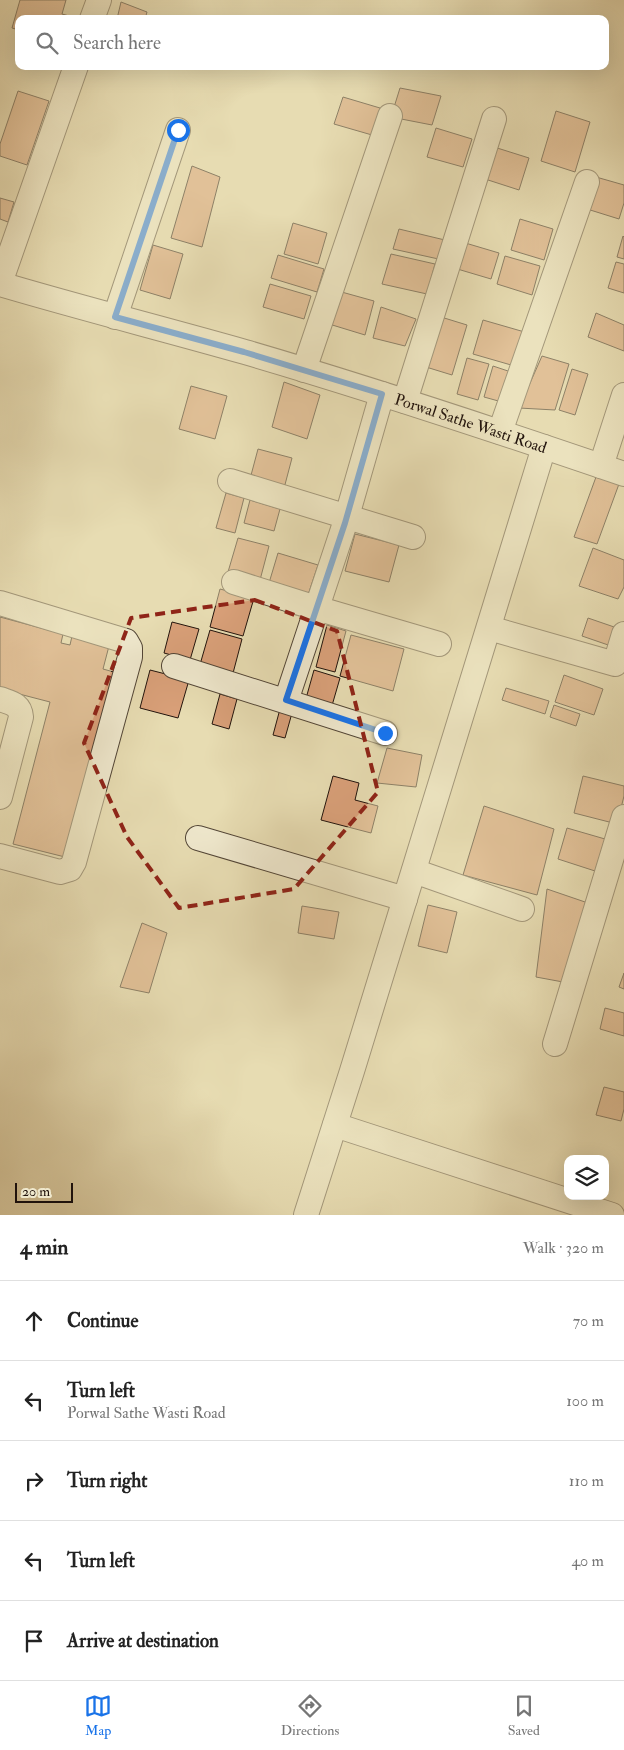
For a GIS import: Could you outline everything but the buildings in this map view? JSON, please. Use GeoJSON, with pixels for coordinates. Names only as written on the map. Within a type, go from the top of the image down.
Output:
{"type":"FeatureCollection","features":[{"type":"Feature","properties":{"kind":"street"},"geometry":{"type":"LineString","coordinates":[[93,15],[99,0]]}},
{"type":"Feature","properties":{"kind":"street"},"geometry":{"type":"LineString","coordinates":[[0,284],[75,70]]}},
{"type":"Feature","properties":{"kind":"street"},"geometry":{"type":"LineString","coordinates":[[304,370],[390,116]]}},
{"type":"Feature","properties":{"kind":"street"},"geometry":{"type":"LineString","coordinates":[[405,401],[494,119]]}},
{"type":"Feature","properties":{"kind":"street"},"geometry":{"type":"LineString","coordinates":[[115,317],[178,130]]}},
{"type":"Feature","properties":{"kind":"street"},"geometry":{"type":"LineString","coordinates":[[500,432],[587,182]]}},
{"type":"Feature","properties":{"kind":"street","name":"Porwal Sathe Wasti Road"},"geometry":{"type":"LineString","coordinates":[[0,284],[304,370],[405,401],[624,474]]}},
{"type":"Feature","properties":{"kind":"street"},"geometry":{"type":"LineString","coordinates":[[286,700],[346,517],[382,394]]}},
{"type":"Feature","properties":{"kind":"street"},"geometry":{"type":"LineString","coordinates":[[601,466],[624,395]]}},
{"type":"Feature","properties":{"kind":"street"},"geometry":{"type":"LineString","coordinates":[[306,1215],[544,447]]}},
{"type":"Feature","properties":{"kind":"street"},"geometry":{"type":"LineString","coordinates":[[230,482],[413,537]]}},
{"type":"Feature","properties":{"kind":"street"},"geometry":{"type":"LineString","coordinates":[[234,582],[439,644]]}},
{"type":"Feature","properties":{"kind":"street"},"geometry":{"type":"LineString","coordinates":[[0,603],[126,641],[130,648],[130,657],[74,862],[70,869],[60,872],[0,856]]}},
{"type":"Feature","properties":{"kind":"street"},"geometry":{"type":"LineString","coordinates":[[488,628],[614,664],[624,634]]}},
{"type":"Feature","properties":{"kind":"street"},"geometry":{"type":"LineString","coordinates":[[174,666],[385,733]]}},
{"type":"Feature","properties":{"kind":"street"},"geometry":{"type":"LineString","coordinates":[[0,699],[17,705],[22,717],[0,797]]}},
{"type":"Feature","properties":{"kind":"street"},"geometry":{"type":"LineString","coordinates":[[555,1044],[624,817]]}},
{"type":"Feature","properties":{"kind":"street"},"geometry":{"type":"LineString","coordinates":[[198,838],[405,899]]}},
{"type":"Feature","properties":{"kind":"street"},"geometry":{"type":"LineString","coordinates":[[414,871],[522,909]]}},
{"type":"Feature","properties":{"kind":"street"},"geometry":{"type":"LineString","coordinates":[[335,1125],[612,1215]]}},
{"type":"Feature","properties":{"kind":"highlighted area"},"geometry":{"type":"Polygon","coordinates":[[[255,600],[337,631],[378,792],[294,889],[179,908],[127,837],[84,743],[131,618],[255,600]]]}},
{"type":"Feature","properties":{"kind":"route"},"geometry":{"type":"LineString","coordinates":[[178,130],[115,317],[244,352],[382,394],[345,523],[286,700],[385,733]]}}]}
